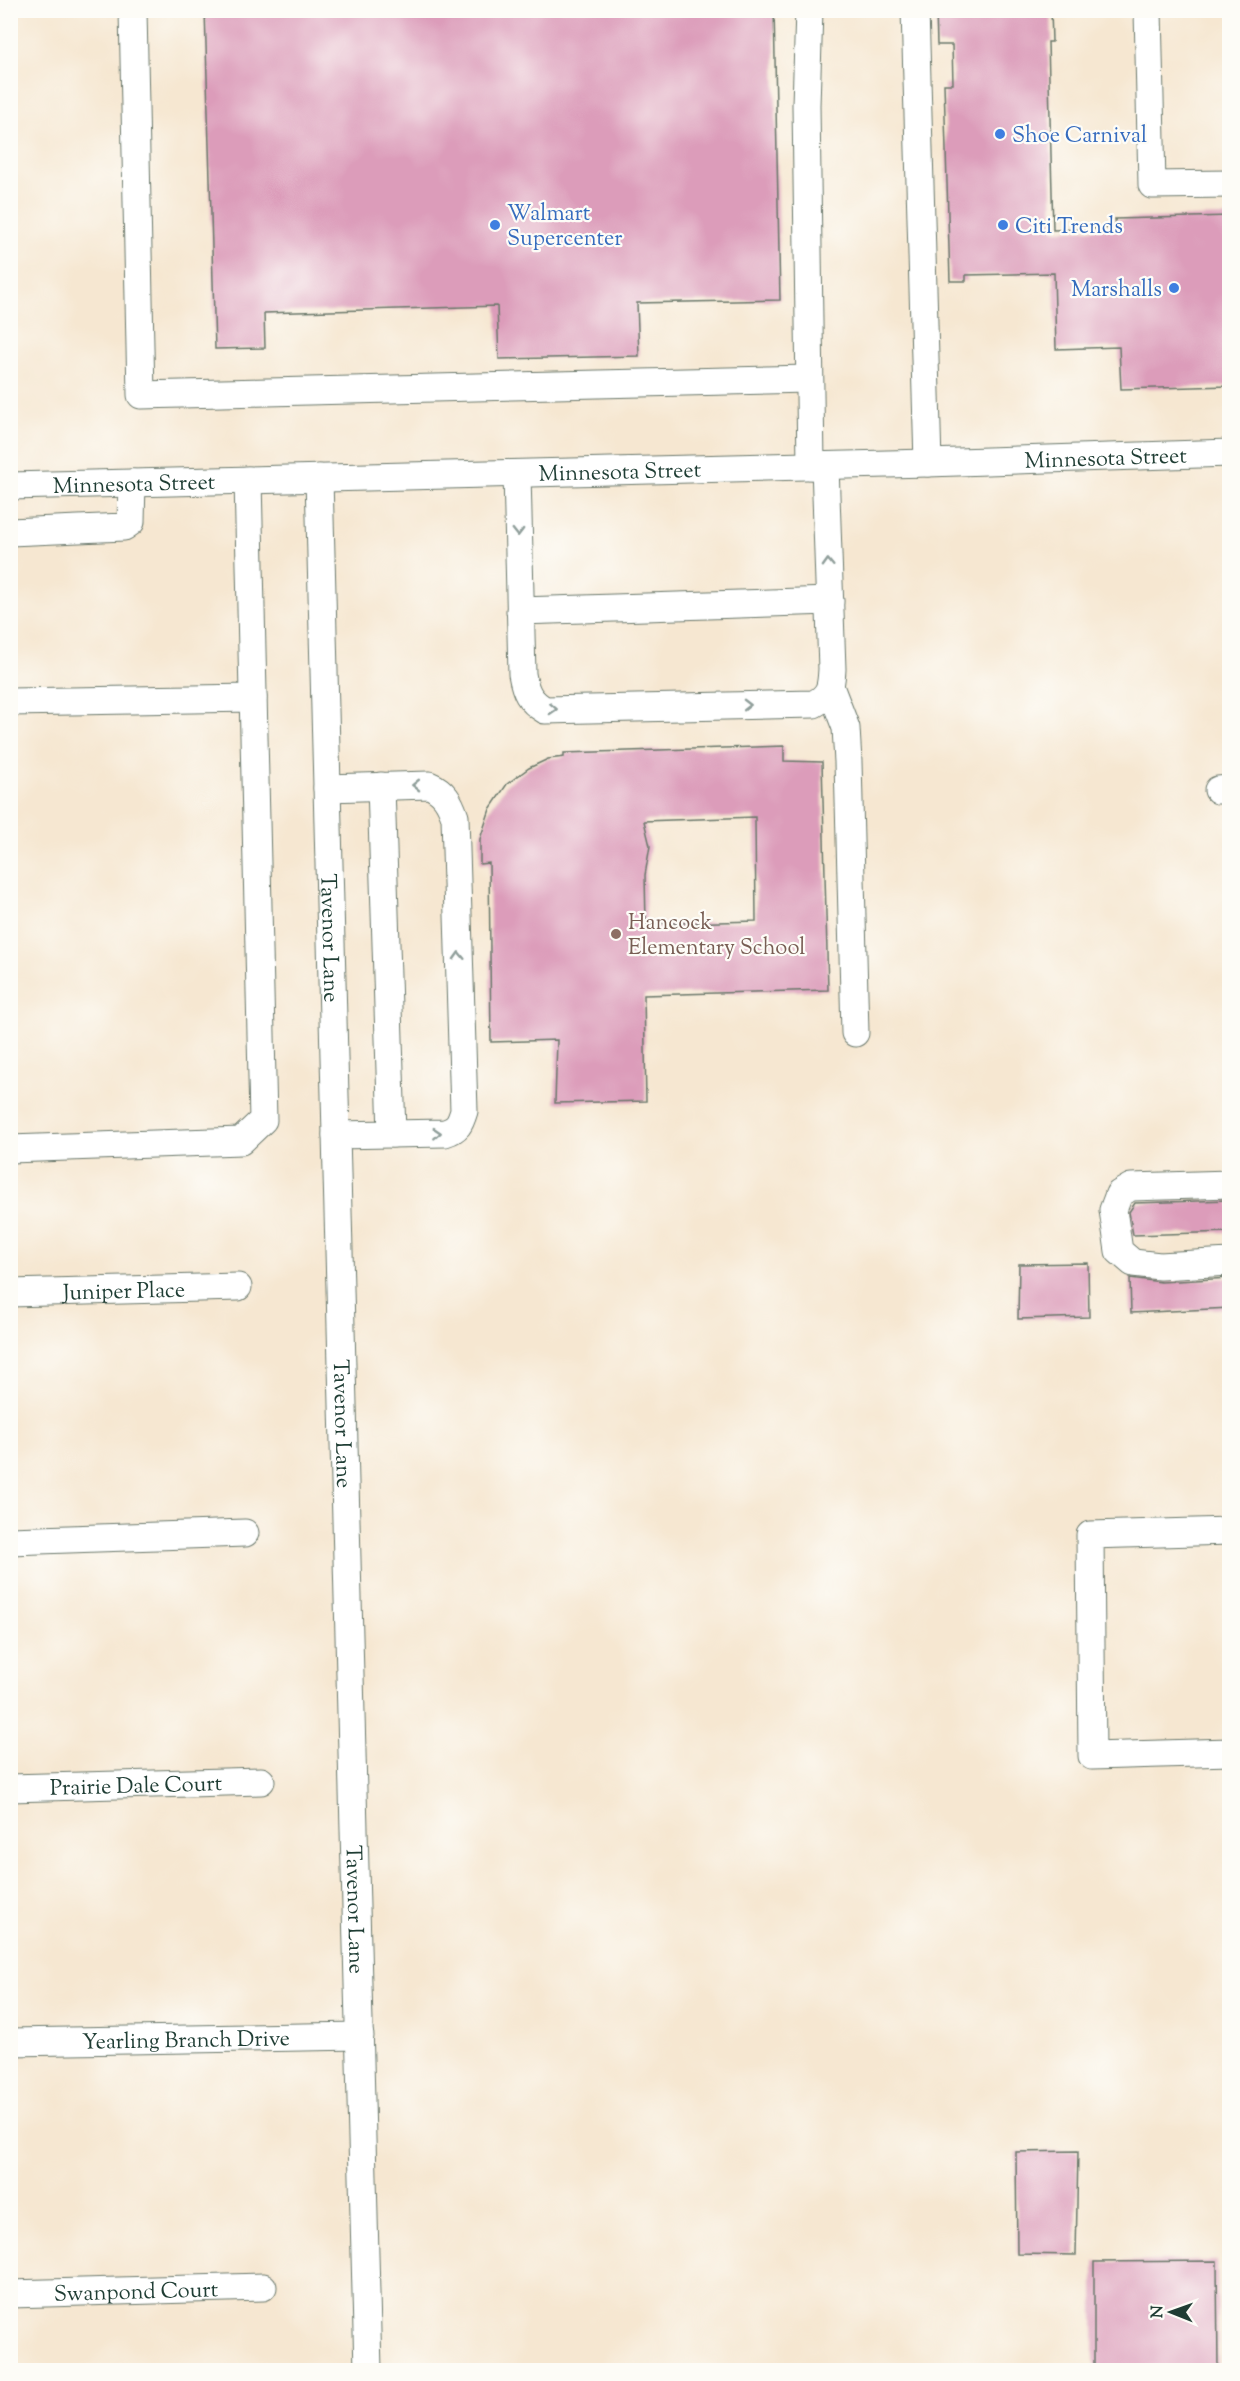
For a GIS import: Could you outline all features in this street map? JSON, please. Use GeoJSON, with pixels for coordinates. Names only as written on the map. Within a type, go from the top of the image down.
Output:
{"type":"FeatureCollection","features":[{"type":"Feature","properties":{"kind":"street"},"geometry":{"type":"LineString","coordinates":[[133,10],[141,394],[808,379]]}},
{"type":"Feature","properties":{"kind":"street"},"geometry":{"type":"LineString","coordinates":[[809,10],[806,105],[808,379],[830,601],[831,689],[846,728],[855,1033]]}},
{"type":"Feature","properties":{"kind":"street"},"geometry":{"type":"LineString","coordinates":[[915,10],[928,463]]}},
{"type":"Feature","properties":{"kind":"street"},"geometry":{"type":"LineString","coordinates":[[1148,10],[1152,185],[1230,184]]}},
{"type":"Feature","properties":{"kind":"street","name":"Minnesota Street"},"geometry":{"type":"LineString","coordinates":[[10,486],[818,466],[1230,453]]}},
{"type":"Feature","properties":{"kind":"street"},"geometry":{"type":"LineString","coordinates":[[517,474],[520,611],[525,691],[534,704],[545,710],[814,704],[825,698],[831,689]]}},
{"type":"Feature","properties":{"kind":"street","name":"Tavenor Lane"},"geometry":{"type":"LineString","coordinates":[[319,478],[368,2370]]}},
{"type":"Feature","properties":{"kind":"street"},"geometry":{"type":"LineString","coordinates":[[10,1149],[241,1142],[263,1120],[248,480]]}},
{"type":"Feature","properties":{"kind":"street"},"geometry":{"type":"LineString","coordinates":[[10,532],[124,527],[131,522],[132,483]]}},
{"type":"Feature","properties":{"kind":"street"},"geometry":{"type":"LineString","coordinates":[[520,611],[830,601]]}},
{"type":"Feature","properties":{"kind":"street"},"geometry":{"type":"LineString","coordinates":[[10,702],[253,698]]}},
{"type":"Feature","properties":{"kind":"street"},"geometry":{"type":"LineString","coordinates":[[327,788],[429,785],[439,789],[451,805],[455,817],[464,1111],[460,1124],[455,1130],[445,1133],[336,1135]]}},
{"type":"Feature","properties":{"kind":"street"},"geometry":{"type":"LineString","coordinates":[[381,786],[392,1134]]}},
{"type":"Feature","properties":{"kind":"street"},"geometry":{"type":"LineString","coordinates":[[1230,1184],[1131,1187],[1119,1194],[1113,1210],[1119,1251],[1133,1263],[1160,1266],[1230,1262]]}},
{"type":"Feature","properties":{"kind":"street","name":"Juniper Place"},"geometry":{"type":"LineString","coordinates":[[10,1293],[238,1287]]}},
{"type":"Feature","properties":{"kind":"street"},"geometry":{"type":"LineString","coordinates":[[1230,1531],[1090,1535],[1092,1756],[1230,1752]]}},
{"type":"Feature","properties":{"kind":"street"},"geometry":{"type":"LineString","coordinates":[[10,1541],[245,1533]]}},
{"type":"Feature","properties":{"kind":"street","name":"Prairie Dale Court"},"geometry":{"type":"LineString","coordinates":[[10,1788],[261,1781]]}},
{"type":"Feature","properties":{"kind":"street","name":"Yearling Branch Drive"},"geometry":{"type":"LineString","coordinates":[[10,2042],[360,2036]]}},
{"type":"Feature","properties":{"kind":"street","name":"Swanpond Court"},"geometry":{"type":"LineString","coordinates":[[10,2294],[263,2287]]}},
{"type":"Feature","properties":{"kind":"building","name":"Walmart Supercenter"},"geometry":{"type":"Polygon","coordinates":[[[205,10],[774,10],[780,300],[637,303],[639,356],[499,359],[497,306],[264,313],[265,348],[215,349],[205,10]]]}},
{"type":"Feature","properties":{"kind":"building"},"geometry":{"type":"Polygon","coordinates":[[[936,10],[1051,10],[1052,42],[1048,42],[1053,230],[1116,228],[1115,219],[1230,216],[1230,386],[1121,389],[1119,347],[1056,349],[1054,273],[966,275],[966,281],[950,281],[944,84],[953,84],[952,45],[937,45],[936,10]]]}},
{"type":"Feature","properties":{"kind":"building"},"geometry":{"type":"Polygon","coordinates":[[[784,746],[784,761],[822,762],[828,990],[644,995],[646,1101],[555,1103],[557,1040],[491,1042],[489,863],[480,864],[480,839],[490,809],[507,784],[529,768],[548,759],[564,757],[564,753],[784,746]],[[755,817],[644,821],[650,846],[645,875],[646,924],[756,921],[755,817]]]}},
{"type":"Feature","properties":{"kind":"building"},"geometry":{"type":"Polygon","coordinates":[[[1230,1200],[1230,1232],[1133,1235],[1129,1212],[1135,1203],[1230,1200]]]}},
{"type":"Feature","properties":{"kind":"building"},"geometry":{"type":"Polygon","coordinates":[[[1088,1263],[1089,1317],[1018,1319],[1019,1264],[1088,1263]]]}},
{"type":"Feature","properties":{"kind":"building"},"geometry":{"type":"Polygon","coordinates":[[[1130,1278],[1161,1282],[1230,1278],[1230,1308],[1131,1313],[1130,1278]]]}},
{"type":"Feature","properties":{"kind":"building"},"geometry":{"type":"Polygon","coordinates":[[[1078,2151],[1076,2255],[1017,2254],[1016,2152],[1078,2151]]]}},
{"type":"Feature","properties":{"kind":"building"},"geometry":{"type":"Polygon","coordinates":[[[1217,2261],[1218,2370],[1094,2370],[1094,2262],[1217,2261]]]}},
{"type":"Feature","properties":{"kind":"place","name":"Shoe Carnival"},"geometry":{"type":"Point","coordinates":[1000,134]}},
{"type":"Feature","properties":{"kind":"place","name":"Walmart Supercenter"},"geometry":{"type":"Point","coordinates":[495,225]}},
{"type":"Feature","properties":{"kind":"place","name":"Citi Trends"},"geometry":{"type":"Point","coordinates":[1003,225]}},
{"type":"Feature","properties":{"kind":"place","name":"Marshalls"},"geometry":{"type":"Point","coordinates":[1174,288]}},
{"type":"Feature","properties":{"kind":"place","name":"Hancock Elementary School"},"geometry":{"type":"Point","coordinates":[616,934]}}]}
